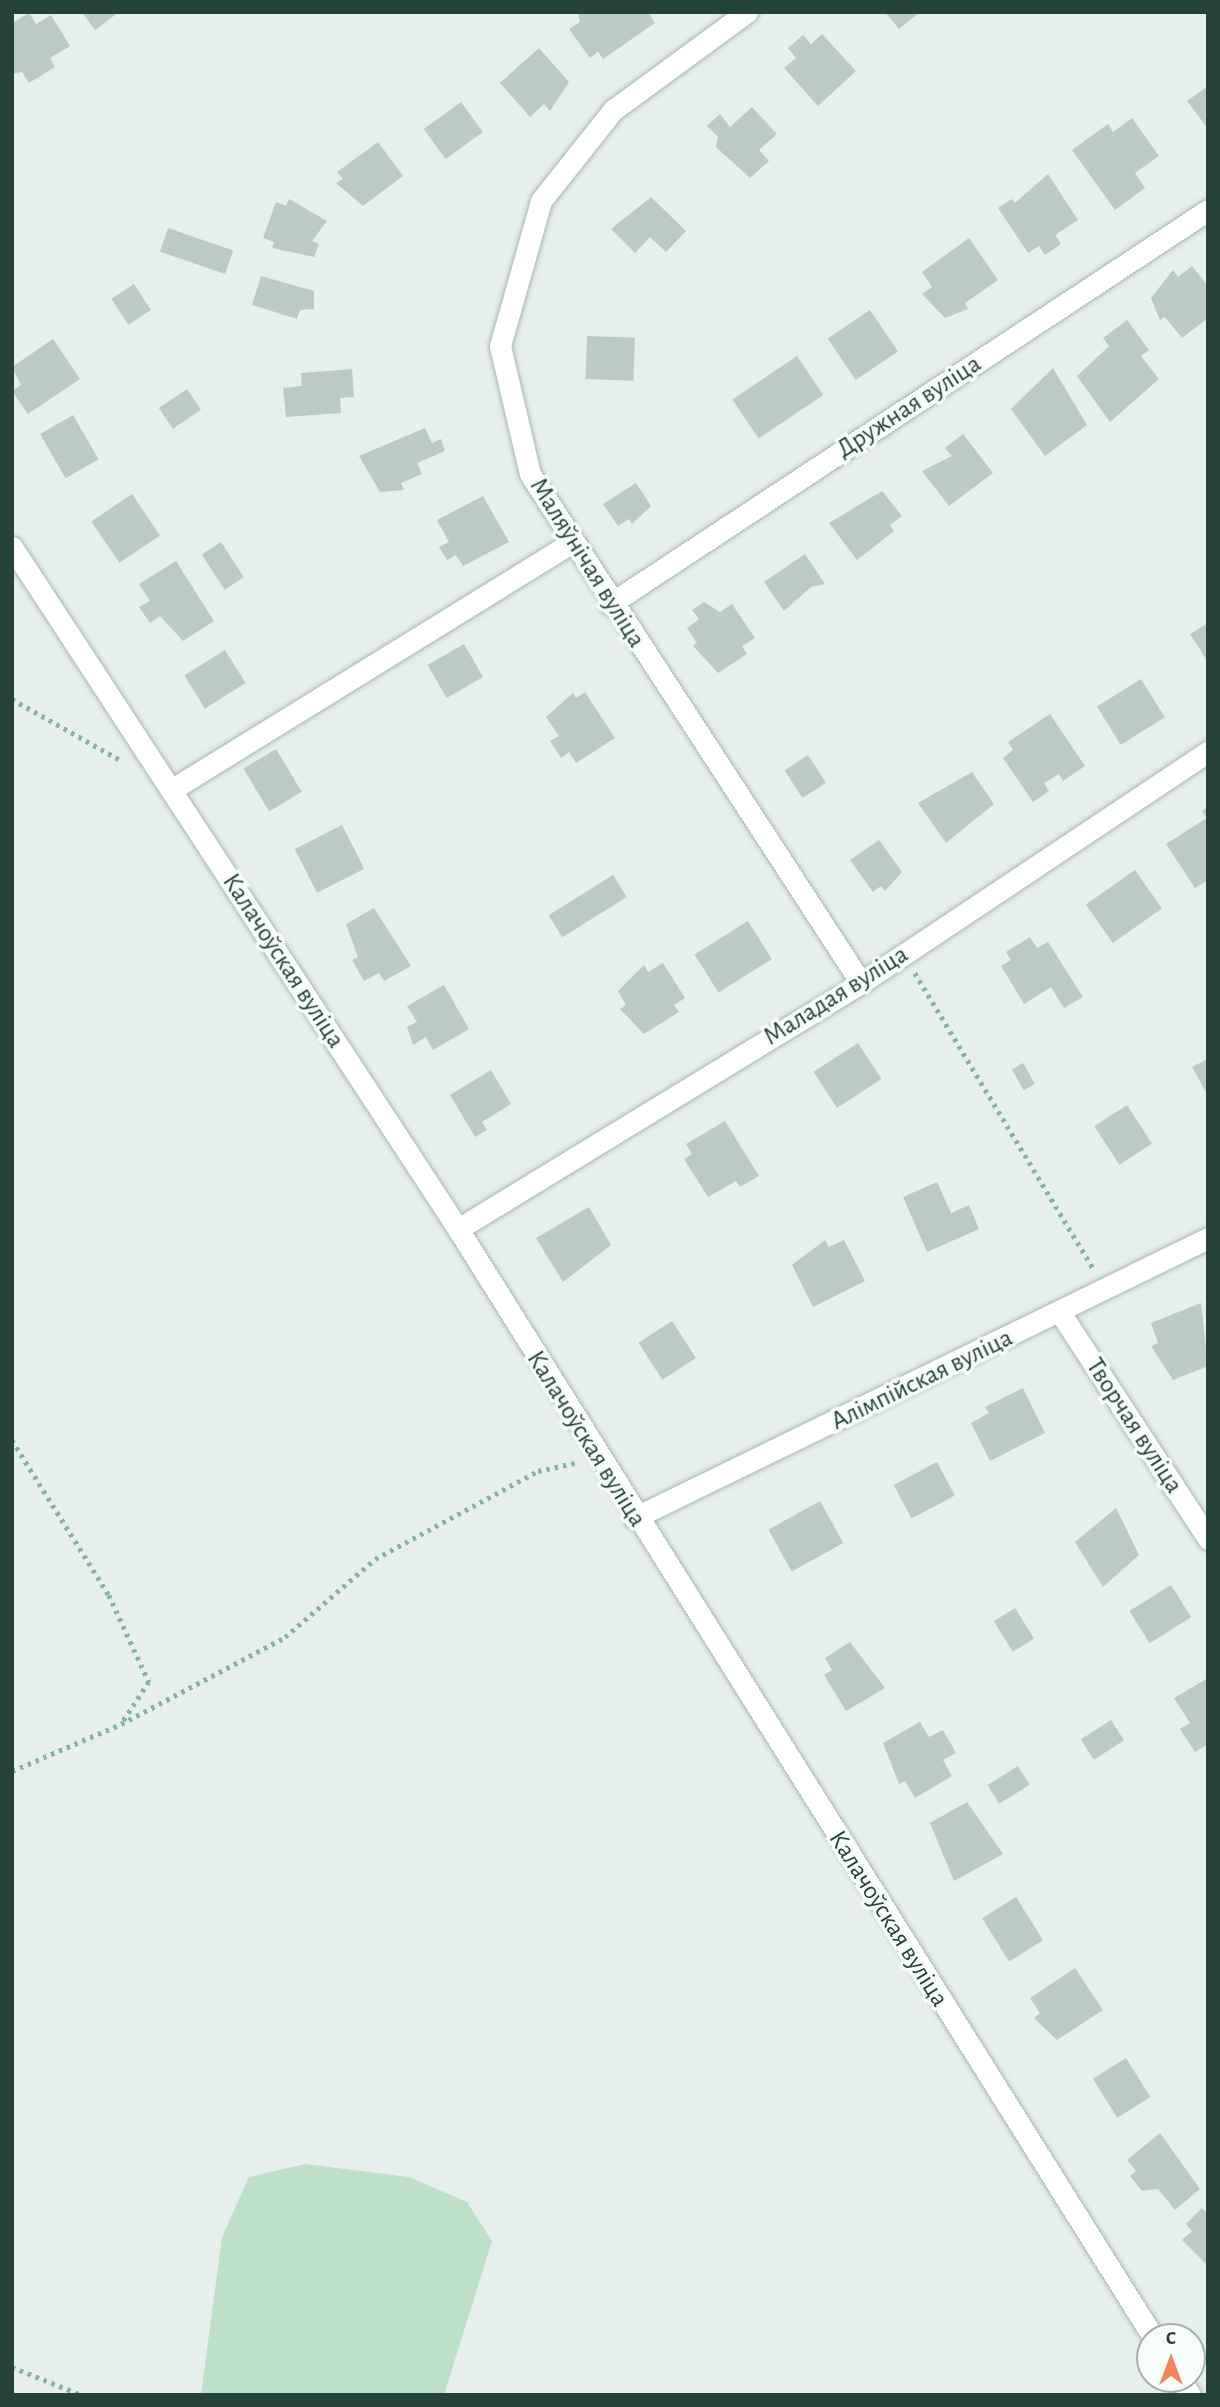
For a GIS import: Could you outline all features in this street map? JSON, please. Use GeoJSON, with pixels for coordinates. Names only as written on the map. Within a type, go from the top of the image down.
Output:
{"type":"FeatureCollection","features":[{"type":"Feature","properties":{"kind":"street","name":"Маляўнічая вуліца"},"geometry":{"type":"LineString","coordinates":[[747,12],[613,110],[541,201],[500,346],[530,474],[610,604],[860,983]]}},
{"type":"Feature","properties":{"kind":"street","name":"Дружная вуліца"},"geometry":{"type":"LineString","coordinates":[[610,604],[1208,210]]}},
{"type":"Feature","properties":{"kind":"street"},"geometry":{"type":"LineString","coordinates":[[171,790],[572,542]]}},
{"type":"Feature","properties":{"kind":"street","name":"Калачоўская вуліца"},"geometry":{"type":"LineString","coordinates":[[12,547],[458,1229],[634,1518],[1144,2323]]}},
{"type":"Feature","properties":{"kind":"street","name":"Маладая вуліца"},"geometry":{"type":"LineString","coordinates":[[458,1229],[860,983],[1208,752]]}},
{"type":"Feature","properties":{"kind":"street","name":"Алімпійская вуліца"},"geometry":{"type":"LineString","coordinates":[[634,1518],[1061,1314],[1208,1238]]}},
{"type":"Feature","properties":{"kind":"street","name":"Творчая вуліца"},"geometry":{"type":"LineString","coordinates":[[1061,1314],[1208,1539]]}},
{"type":"Feature","properties":{"kind":"path"},"geometry":{"type":"LineString","coordinates":[[12,699],[136,769]]}},
{"type":"Feature","properties":{"kind":"path"},"geometry":{"type":"LineString","coordinates":[[904,954],[1106,1290]]}},
{"type":"Feature","properties":{"kind":"path"},"geometry":{"type":"LineString","coordinates":[[12,1440],[108,1595],[149,1682],[121,1724]]}},
{"type":"Feature","properties":{"kind":"path"},"geometry":{"type":"LineString","coordinates":[[12,1771],[121,1724],[285,1637],[375,1559],[538,1471],[598,1459]]}},
{"type":"Feature","properties":{"kind":"path"},"geometry":{"type":"LineString","coordinates":[[12,2367],[82,2395]]}},
{"type":"Feature","properties":{"kind":"green space"},"geometry":{"type":"Polygon","coordinates":[[[305,2164],[409,2177],[467,2202],[492,2241],[444,2395],[201,2395],[222,2237],[249,2177],[305,2164]]]}},
{"type":"Feature","properties":{"kind":"building"},"geometry":{"type":"Polygon","coordinates":[[[82,12],[119,12],[95,30],[82,12]]]}},
{"type":"Feature","properties":{"kind":"building"},"geometry":{"type":"Polygon","coordinates":[[[578,12],[648,12],[655,23],[603,59],[598,52],[590,58],[569,29],[580,22],[578,12]]]}},
{"type":"Feature","properties":{"kind":"building"},"geometry":{"type":"Polygon","coordinates":[[[885,12],[920,12],[899,29],[885,12]]]}},
{"type":"Feature","properties":{"kind":"building"},"geometry":{"type":"Polygon","coordinates":[[[29,13],[36,24],[51,15],[70,46],[50,58],[55,67],[29,83],[22,72],[12,74],[12,23],[29,13]]]}},
{"type":"Feature","properties":{"kind":"building"},"geometry":{"type":"Polygon","coordinates":[[[822,34],[856,71],[818,106],[784,68],[796,58],[788,48],[803,35],[811,44],[822,34]]]}},
{"type":"Feature","properties":{"kind":"building"},"geometry":{"type":"Polygon","coordinates":[[[539,48],[569,82],[550,111],[544,104],[530,117],[500,83],[539,48]]]}},
{"type":"Feature","properties":{"kind":"building"},"geometry":{"type":"Polygon","coordinates":[[[1208,86],[1208,129],[1187,101],[1208,86]]]}},
{"type":"Feature","properties":{"kind":"building"},"geometry":{"type":"Polygon","coordinates":[[[461,102],[483,132],[446,159],[424,129],[461,102]]]}},
{"type":"Feature","properties":{"kind":"building"},"geometry":{"type":"Polygon","coordinates":[[[752,107],[777,134],[759,150],[769,161],[750,178],[716,147],[718,137],[707,126],[720,114],[730,127],[752,107]]]}},
{"type":"Feature","properties":{"kind":"building"},"geometry":{"type":"Polygon","coordinates":[[[1132,118],[1159,156],[1135,173],[1145,188],[1115,210],[1072,150],[1108,124],[1113,132],[1132,118]]]}},
{"type":"Feature","properties":{"kind":"building"},"geometry":{"type":"Polygon","coordinates":[[[378,142],[403,176],[363,206],[336,183],[343,179],[337,172],[378,142]]]}},
{"type":"Feature","properties":{"kind":"building"},"geometry":{"type":"Polygon","coordinates":[[[1048,174],[1078,220],[1055,235],[1061,244],[1045,255],[1039,246],[1028,253],[998,208],[1012,199],[1015,203],[1048,174]]]}},
{"type":"Feature","properties":{"kind":"building"},"geometry":{"type":"Polygon","coordinates":[[[651,197],[686,231],[666,252],[650,237],[635,253],[611,229],[651,197]]]}},
{"type":"Feature","properties":{"kind":"building"},"geometry":{"type":"Polygon","coordinates":[[[289,199],[327,221],[312,241],[319,244],[314,257],[272,248],[274,242],[263,238],[276,202],[286,206],[289,199]]]}},
{"type":"Feature","properties":{"kind":"building"},"geometry":{"type":"Polygon","coordinates":[[[168,228],[233,250],[225,274],[160,252],[168,228]]]}},
{"type":"Feature","properties":{"kind":"building"},"geometry":{"type":"Polygon","coordinates":[[[969,238],[998,280],[965,303],[968,309],[945,318],[922,294],[932,287],[922,272],[969,238]]]}},
{"type":"Feature","properties":{"kind":"building"},"geometry":{"type":"Polygon","coordinates":[[[1192,266],[1208,286],[1208,318],[1182,338],[1165,317],[1160,320],[1151,298],[1173,270],[1178,277],[1192,266]]]}},
{"type":"Feature","properties":{"kind":"building"},"geometry":{"type":"Polygon","coordinates":[[[261,276],[314,291],[314,309],[300,310],[297,319],[252,305],[261,276]]]}},
{"type":"Feature","properties":{"kind":"building"},"geometry":{"type":"Polygon","coordinates":[[[134,284],[151,310],[128,325],[111,299],[134,284]]]}},
{"type":"Feature","properties":{"kind":"building"},"geometry":{"type":"Polygon","coordinates":[[[870,310],[898,351],[856,380],[828,339],[870,310]]]}},
{"type":"Feature","properties":{"kind":"building"},"geometry":{"type":"Polygon","coordinates":[[[1127,320],[1149,350],[1141,356],[1159,379],[1110,422],[1077,376],[1109,346],[1103,338],[1127,320]]]}},
{"type":"Feature","properties":{"kind":"building"},"geometry":{"type":"Polygon","coordinates":[[[587,336],[635,338],[633,381],[585,379],[587,336]]]}},
{"type":"Feature","properties":{"kind":"building"},"geometry":{"type":"Polygon","coordinates":[[[53,339],[80,379],[28,414],[12,391],[21,385],[12,367],[53,339]]]}},
{"type":"Feature","properties":{"kind":"building"},"geometry":{"type":"Polygon","coordinates":[[[797,356],[823,395],[759,439],[732,400],[797,356]]]}},
{"type":"Feature","properties":{"kind":"building"},"geometry":{"type":"Polygon","coordinates":[[[1053,368],[1087,425],[1045,456],[1011,409],[1053,368]]]}},
{"type":"Feature","properties":{"kind":"building"},"geometry":{"type":"Polygon","coordinates":[[[352,369],[354,397],[340,398],[341,413],[286,417],[283,388],[302,386],[301,373],[352,369]]]}},
{"type":"Feature","properties":{"kind":"building"},"geometry":{"type":"Polygon","coordinates":[[[187,389],[201,410],[173,429],[159,408],[187,389]]]}},
{"type":"Feature","properties":{"kind":"building"},"geometry":{"type":"Polygon","coordinates":[[[73,415],[98,459],[66,478],[40,434],[73,415]]]}},
{"type":"Feature","properties":{"kind":"building"},"geometry":{"type":"Polygon","coordinates":[[[425,428],[432,443],[441,439],[445,451],[417,463],[422,474],[401,483],[404,490],[380,492],[359,456],[425,428]]]}},
{"type":"Feature","properties":{"kind":"building"},"geometry":{"type":"Polygon","coordinates":[[[963,434],[993,473],[949,506],[922,471],[952,456],[945,448],[963,434]]]}},
{"type":"Feature","properties":{"kind":"building"},"geometry":{"type":"Polygon","coordinates":[[[636,483],[651,506],[632,524],[629,519],[618,526],[603,504],[636,483]]]}},
{"type":"Feature","properties":{"kind":"building"},"geometry":{"type":"Polygon","coordinates":[[[882,491],[902,516],[890,525],[894,531],[857,560],[829,523],[882,491]]]}},
{"type":"Feature","properties":{"kind":"building"},"geometry":{"type":"Polygon","coordinates":[[[132,494],[160,535],[119,563],[91,521],[132,494]]]}},
{"type":"Feature","properties":{"kind":"building"},"geometry":{"type":"Polygon","coordinates":[[[483,496],[509,542],[463,566],[456,555],[447,560],[439,547],[449,542],[437,520],[483,496]]]}},
{"type":"Feature","properties":{"kind":"building"},"geometry":{"type":"Polygon","coordinates":[[[221,542],[244,577],[225,590],[202,555],[221,542]]]}},
{"type":"Feature","properties":{"kind":"building"},"geometry":{"type":"Polygon","coordinates":[[[805,554],[825,584],[811,587],[784,611],[764,582],[805,554]]]}},
{"type":"Feature","properties":{"kind":"building"},"geometry":{"type":"Polygon","coordinates":[[[176,561],[214,621],[183,641],[160,616],[150,623],[139,607],[150,601],[139,584],[176,561]]]}},
{"type":"Feature","properties":{"kind":"building"},"geometry":{"type":"Polygon","coordinates":[[[704,602],[720,612],[732,604],[755,638],[742,646],[747,654],[718,673],[693,646],[697,643],[687,628],[699,619],[692,610],[704,602]]]}},
{"type":"Feature","properties":{"kind":"building"},"geometry":{"type":"Polygon","coordinates":[[[1208,623],[1208,662],[1190,634],[1208,623]]]}},
{"type":"Feature","properties":{"kind":"building"},"geometry":{"type":"Polygon","coordinates":[[[464,644],[483,677],[447,698],[428,665],[464,644]]]}},
{"type":"Feature","properties":{"kind":"building"},"geometry":{"type":"Polygon","coordinates":[[[225,650],[246,683],[205,709],[184,675],[225,650]]]}},
{"type":"Feature","properties":{"kind":"building"},"geometry":{"type":"Polygon","coordinates":[[[1141,679],[1165,717],[1121,745],[1097,707],[1141,679]]]}},
{"type":"Feature","properties":{"kind":"building"},"geometry":{"type":"Polygon","coordinates":[[[585,692],[615,738],[576,763],[569,752],[561,758],[550,741],[559,736],[546,717],[573,693],[576,698],[585,692]]]}},
{"type":"Feature","properties":{"kind":"building"},"geometry":{"type":"Polygon","coordinates":[[[1050,714],[1085,766],[1063,781],[1059,774],[1044,783],[1049,791],[1033,802],[1003,758],[1013,750],[1008,742],[1050,714]]]}},
{"type":"Feature","properties":{"kind":"building"},"geometry":{"type":"Polygon","coordinates":[[[276,749],[302,792],[269,811],[243,769],[276,749]]]}},
{"type":"Feature","properties":{"kind":"building"},"geometry":{"type":"Polygon","coordinates":[[[808,755],[826,783],[802,798],[785,770],[808,755]]]}},
{"type":"Feature","properties":{"kind":"building"},"geometry":{"type":"Polygon","coordinates":[[[972,772],[994,804],[946,843],[918,803],[972,772]]]}},
{"type":"Feature","properties":{"kind":"building"},"geometry":{"type":"Polygon","coordinates":[[[1208,807],[1208,880],[1195,888],[1166,844],[1207,818],[1202,811],[1208,807]]]}},
{"type":"Feature","properties":{"kind":"building"},"geometry":{"type":"Polygon","coordinates":[[[342,825],[364,869],[317,893],[295,849],[342,825]]]}},
{"type":"Feature","properties":{"kind":"building"},"geometry":{"type":"Polygon","coordinates":[[[879,840],[902,872],[885,891],[881,886],[873,892],[850,860],[879,840]]]}},
{"type":"Feature","properties":{"kind":"building"},"geometry":{"type":"Polygon","coordinates":[[[1135,870],[1162,909],[1113,943],[1086,904],[1135,870]]]}},
{"type":"Feature","properties":{"kind":"building"},"geometry":{"type":"Polygon","coordinates":[[[613,875],[627,897],[562,937],[549,915],[613,875]]]}},
{"type":"Feature","properties":{"kind":"building"},"geometry":{"type":"Polygon","coordinates":[[[374,908],[411,966],[384,981],[379,973],[364,981],[352,960],[358,957],[346,924],[374,908]]]}},
{"type":"Feature","properties":{"kind":"building"},"geometry":{"type":"Polygon","coordinates":[[[748,921],[772,959],[718,993],[695,954],[748,921]]]}},
{"type":"Feature","properties":{"kind":"building"},"geometry":{"type":"Polygon","coordinates":[[[1030,937],[1037,948],[1048,942],[1083,997],[1064,1008],[1051,987],[1024,1004],[1001,966],[1011,960],[1006,952],[1030,937]]]}},
{"type":"Feature","properties":{"kind":"building"},"geometry":{"type":"Polygon","coordinates":[[[663,963],[685,998],[674,1005],[679,1012],[644,1034],[620,1009],[626,1005],[618,991],[644,965],[648,972],[663,963]]]}},
{"type":"Feature","properties":{"kind":"building"},"geometry":{"type":"Polygon","coordinates":[[[444,985],[469,1029],[433,1050],[426,1037],[413,1045],[407,1027],[417,1022],[407,1006],[444,985]]]}},
{"type":"Feature","properties":{"kind":"building"},"geometry":{"type":"Polygon","coordinates":[[[858,1043],[881,1079],[837,1108],[814,1072],[858,1043]]]}},
{"type":"Feature","properties":{"kind":"building"},"geometry":{"type":"Polygon","coordinates":[[[1208,1059],[1208,1096],[1192,1067],[1208,1059]]]}},
{"type":"Feature","properties":{"kind":"building"},"geometry":{"type":"Polygon","coordinates":[[[1023,1063],[1035,1084],[1024,1090],[1012,1070],[1023,1063]]]}},
{"type":"Feature","properties":{"kind":"building"},"geometry":{"type":"Polygon","coordinates":[[[491,1070],[511,1104],[482,1122],[487,1130],[475,1137],[450,1095],[491,1070]]]}},
{"type":"Feature","properties":{"kind":"building"},"geometry":{"type":"Polygon","coordinates":[[[1127,1105],[1152,1144],[1119,1165],[1094,1126],[1127,1105]]]}},
{"type":"Feature","properties":{"kind":"building"},"geometry":{"type":"Polygon","coordinates":[[[725,1121],[759,1176],[740,1187],[736,1181],[708,1197],[684,1159],[692,1154],[686,1144],[725,1121]]]}},
{"type":"Feature","properties":{"kind":"building"},"geometry":{"type":"Polygon","coordinates":[[[937,1182],[951,1213],[969,1205],[979,1229],[927,1252],[903,1197],[937,1182]]]}},
{"type":"Feature","properties":{"kind":"building"},"geometry":{"type":"Polygon","coordinates":[[[589,1207],[611,1245],[563,1282],[536,1238],[589,1207]]]}},
{"type":"Feature","properties":{"kind":"building"},"geometry":{"type":"Polygon","coordinates":[[[825,1240],[829,1247],[844,1240],[865,1281],[813,1307],[792,1265],[825,1240]]]}},
{"type":"Feature","properties":{"kind":"building"},"geometry":{"type":"Polygon","coordinates":[[[1201,1303],[1208,1366],[1173,1380],[1151,1346],[1158,1343],[1151,1323],[1201,1303]]]}},
{"type":"Feature","properties":{"kind":"building"},"geometry":{"type":"Polygon","coordinates":[[[672,1321],[696,1358],[662,1380],[638,1343],[672,1321]]]}},
{"type":"Feature","properties":{"kind":"building"},"geometry":{"type":"Polygon","coordinates":[[[1023,1388],[1045,1433],[990,1461],[971,1423],[989,1413],[985,1407],[1023,1388]]]}},
{"type":"Feature","properties":{"kind":"building"},"geometry":{"type":"Polygon","coordinates":[[[937,1462],[955,1496],[912,1519],[894,1485],[937,1462]]]}},
{"type":"Feature","properties":{"kind":"building"},"geometry":{"type":"Polygon","coordinates":[[[820,1501],[843,1543],[792,1572],[768,1530],[820,1501]]]}},
{"type":"Feature","properties":{"kind":"building"},"geometry":{"type":"Polygon","coordinates":[[[1116,1508],[1139,1555],[1103,1587],[1075,1542],[1116,1508]]]}},
{"type":"Feature","properties":{"kind":"building"},"geometry":{"type":"Polygon","coordinates":[[[1171,1585],[1191,1617],[1150,1643],[1129,1611],[1171,1585]]]}},
{"type":"Feature","properties":{"kind":"building"},"geometry":{"type":"Polygon","coordinates":[[[1015,1608],[1034,1639],[1013,1652],[994,1621],[1015,1608]]]}},
{"type":"Feature","properties":{"kind":"building"},"geometry":{"type":"Polygon","coordinates":[[[850,1642],[885,1688],[846,1711],[824,1675],[832,1670],[825,1658],[850,1642]]]}},
{"type":"Feature","properties":{"kind":"building"},"geometry":{"type":"Polygon","coordinates":[[[1208,1678],[1208,1744],[1195,1752],[1180,1729],[1190,1723],[1174,1698],[1208,1678]]]}},
{"type":"Feature","properties":{"kind":"building"},"geometry":{"type":"Polygon","coordinates":[[[1111,1720],[1124,1740],[1094,1760],[1081,1740],[1111,1720]]]}},
{"type":"Feature","properties":{"kind":"building"},"geometry":{"type":"Polygon","coordinates":[[[920,1722],[929,1737],[943,1730],[956,1753],[943,1760],[952,1776],[915,1798],[905,1781],[899,1784],[883,1743],[920,1722]]]}},
{"type":"Feature","properties":{"kind":"building"},"geometry":{"type":"Polygon","coordinates":[[[1018,1766],[1030,1785],[999,1804],[987,1785],[1018,1766]]]}},
{"type":"Feature","properties":{"kind":"building"},"geometry":{"type":"Polygon","coordinates":[[[967,1802],[1003,1854],[954,1881],[930,1823],[967,1802]]]}},
{"type":"Feature","properties":{"kind":"building"},"geometry":{"type":"Polygon","coordinates":[[[1016,1897],[1043,1940],[1009,1961],[982,1918],[1016,1897]]]}},
{"type":"Feature","properties":{"kind":"building"},"geometry":{"type":"Polygon","coordinates":[[[1075,1968],[1103,2010],[1057,2040],[1034,2018],[1040,2013],[1030,1998],[1075,1968]]]}},
{"type":"Feature","properties":{"kind":"building"},"geometry":{"type":"Polygon","coordinates":[[[1126,2058],[1150,2097],[1117,2118],[1093,2079],[1126,2058]]]}},
{"type":"Feature","properties":{"kind":"building"},"geometry":{"type":"Polygon","coordinates":[[[1160,2133],[1200,2189],[1175,2210],[1158,2189],[1142,2191],[1130,2176],[1136,2171],[1127,2160],[1160,2133]]]}},
{"type":"Feature","properties":{"kind":"building"},"geometry":{"type":"Polygon","coordinates":[[[1202,2208],[1208,2214],[1208,2266],[1182,2240],[1192,2231],[1186,2224],[1202,2208]]]}}]}
